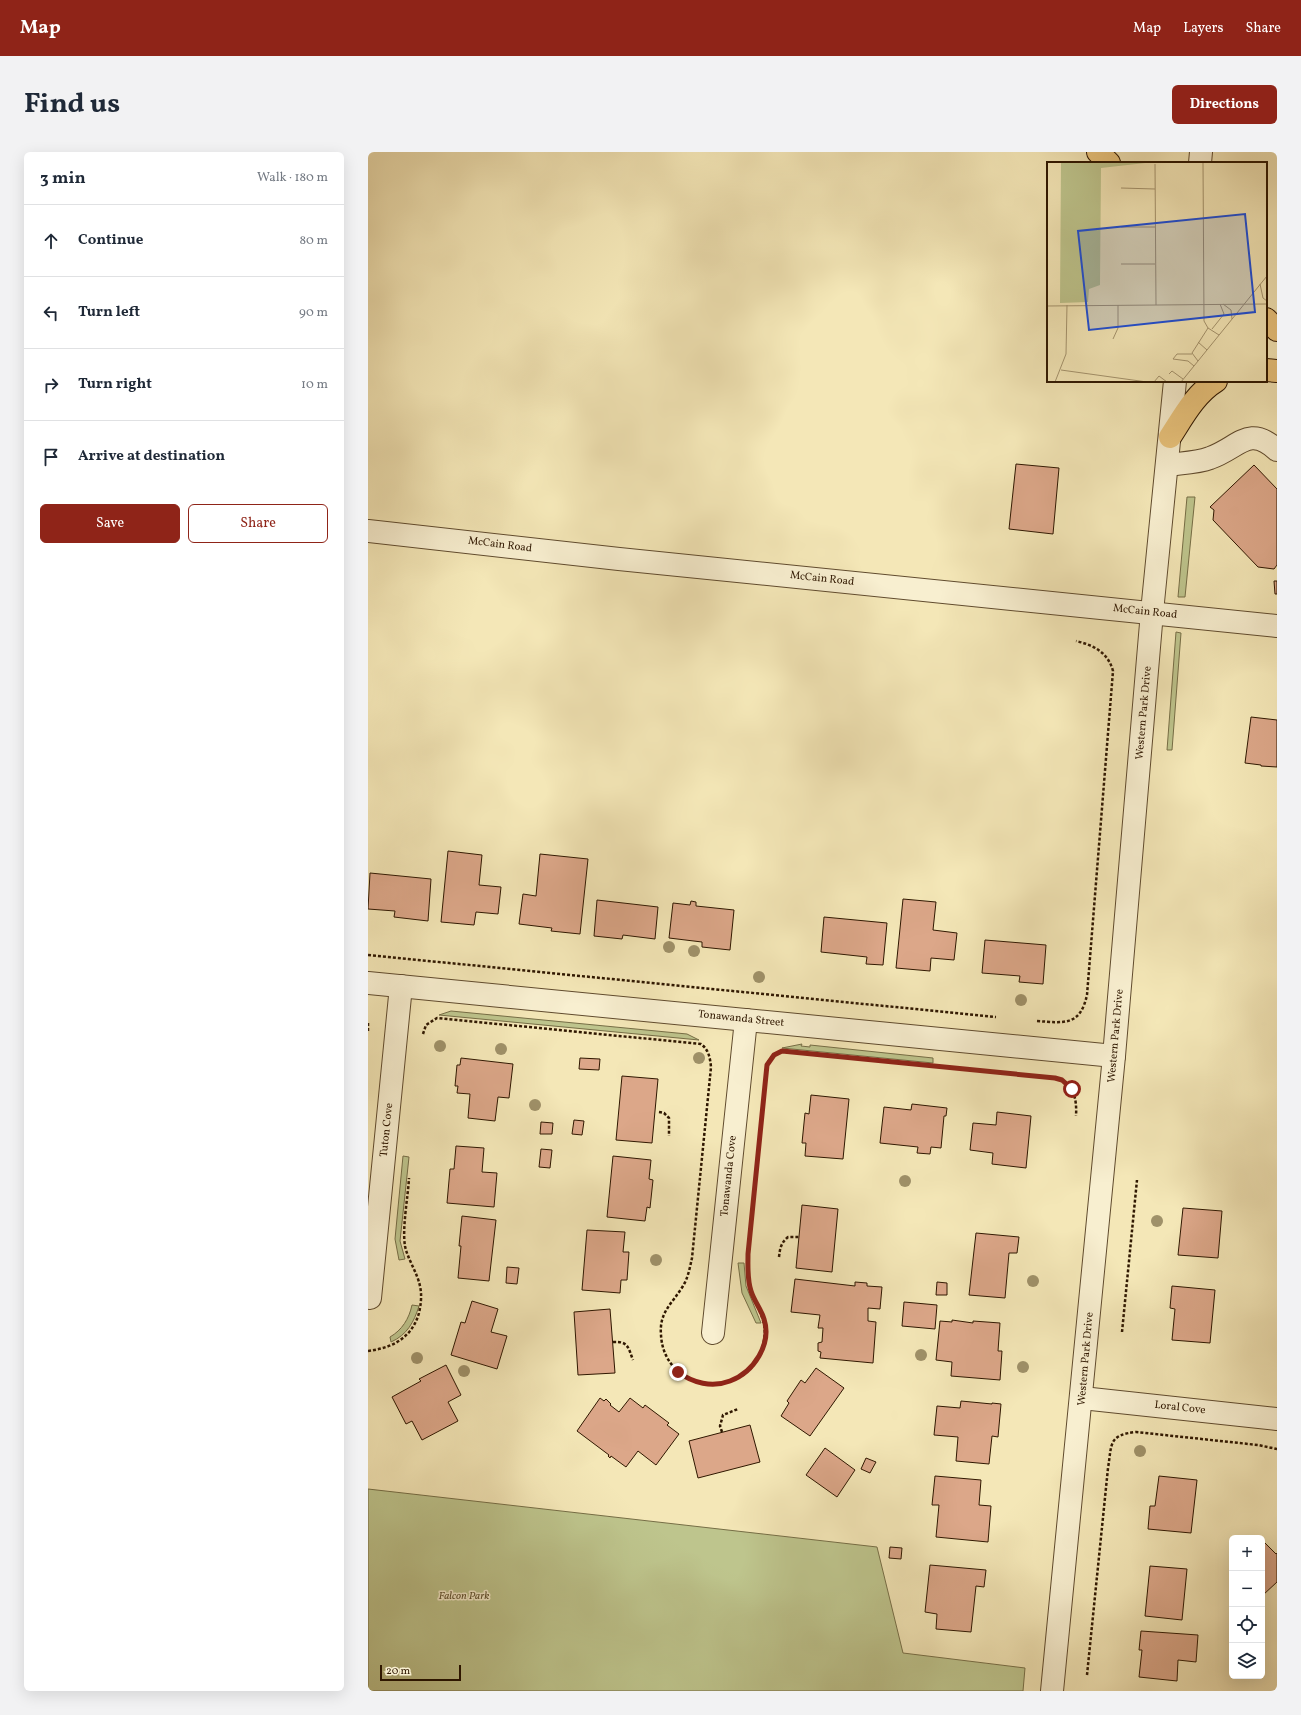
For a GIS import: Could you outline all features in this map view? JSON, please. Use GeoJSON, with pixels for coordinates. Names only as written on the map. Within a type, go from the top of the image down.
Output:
{"type":"FeatureCollection","features":[{"type":"Feature","properties":{"kind":"highway"},"geometry":{"type":"LineString","coordinates":[[1098,152],[1108,162]]}},
{"type":"Feature","properties":{"kind":"highway"},"geometry":{"type":"LineString","coordinates":[[1267,320],[1277,330]]}},
{"type":"Feature","properties":{"kind":"highway"},"geometry":{"type":"LineString","coordinates":[[1267,370],[1277,371]]}},
{"type":"Feature","properties":{"kind":"highway"},"geometry":{"type":"LineString","coordinates":[[1170,437],[1193,402],[1214,382]]}},
{"type":"Feature","properties":{"kind":"street"},"geometry":{"type":"LineString","coordinates":[[1200,162],[1202,152]]}},
{"type":"Feature","properties":{"kind":"street","name":"Western Park Drive"},"geometry":{"type":"LineString","coordinates":[[1052,1691],[1082,1398],[1114,1056],[1152,612],[1175,382]]}},
{"type":"Feature","properties":{"kind":"street"},"geometry":{"type":"LineString","coordinates":[[1167,465],[1212,458],[1251,438],[1267,441],[1277,450]]}},
{"type":"Feature","properties":{"kind":"street","name":"McCain Road"},"geometry":{"type":"LineString","coordinates":[[368,531],[619,559],[1152,612],[1277,626]]}},
{"type":"Feature","properties":{"kind":"street","name":"Tonawanda Street"},"geometry":{"type":"LineString","coordinates":[[368,983],[1114,1056]]}},
{"type":"Feature","properties":{"kind":"street","name":"Tuton Cove"},"geometry":{"type":"LineString","coordinates":[[370,1298],[401,986]]}},
{"type":"Feature","properties":{"kind":"street","name":"Tonawanda Cove"},"geometry":{"type":"LineString","coordinates":[[713,1333],[746,1020]]}},
{"type":"Feature","properties":{"kind":"street","name":"Loral Cove"},"geometry":{"type":"LineString","coordinates":[[1082,1398],[1277,1419]]}},
{"type":"Feature","properties":{"kind":"path"},"geometry":{"type":"LineString","coordinates":[[1032,1021],[1068,1022],[1074,1019],[1081,1012],[1088,994],[1113,671],[1111,662],[1099,649],[1076,641]]}},
{"type":"Feature","properties":{"kind":"path"},"geometry":{"type":"LineString","coordinates":[[368,955],[1001,1018]]}},
{"type":"Feature","properties":{"kind":"path"},"geometry":{"type":"LineString","coordinates":[[422,1042],[426,1025],[437,1018],[701,1044],[706,1048],[709,1054],[711,1067],[692,1258],[687,1277],[682,1287],[666,1309],[661,1326],[664,1350],[678,1372],[690,1379],[709,1384],[728,1382],[745,1373],[753,1365],[760,1354],[765,1334],[765,1326],[749,1284],[748,1254]]}},
{"type":"Feature","properties":{"kind":"path"},"geometry":{"type":"LineString","coordinates":[[368,1023],[368,1032]]}},
{"type":"Feature","properties":{"kind":"path"},"geometry":{"type":"LineString","coordinates":[[767,1065],[774,1055],[782,1051],[1055,1078],[1062,1080],[1072,1089],[1076,1096],[1076,1116]]}},
{"type":"Feature","properties":{"kind":"path"},"geometry":{"type":"LineString","coordinates":[[659,1112],[664,1113],[669,1118],[669,1136]]}},
{"type":"Feature","properties":{"kind":"path"},"geometry":{"type":"LineString","coordinates":[[368,1351],[384,1348],[405,1337],[414,1326],[420,1308],[422,1298],[420,1285],[409,1260],[405,1244],[410,1172]]}},
{"type":"Feature","properties":{"kind":"path"},"geometry":{"type":"LineString","coordinates":[[1122,1332],[1137,1180]]}},
{"type":"Feature","properties":{"kind":"path"},"geometry":{"type":"LineString","coordinates":[[779,1258],[780,1248],[783,1241],[788,1237],[799,1237]]}},
{"type":"Feature","properties":{"kind":"path"},"geometry":{"type":"LineString","coordinates":[[613,1342],[623,1342],[628,1345],[633,1360]]}},
{"type":"Feature","properties":{"kind":"path"},"geometry":{"type":"LineString","coordinates":[[722,1432],[720,1426],[723,1416],[738,1409]]}},
{"type":"Feature","properties":{"kind":"path"},"geometry":{"type":"LineString","coordinates":[[1087,1675],[1108,1468],[1112,1446],[1115,1439],[1121,1434],[1136,1432],[1258,1445],[1277,1449]]}},
{"type":"Feature","properties":{"kind":"green space"},"geometry":{"type":"Polygon","coordinates":[[[1187,497],[1195,497],[1185,597],[1178,597],[1187,497]]]}},
{"type":"Feature","properties":{"kind":"green space"},"geometry":{"type":"Polygon","coordinates":[[[1176,632],[1181,633],[1172,750],[1167,750],[1176,632]]]}},
{"type":"Feature","properties":{"kind":"green space"},"geometry":{"type":"Polygon","coordinates":[[[451,1011],[687,1034],[699,1040],[439,1015],[451,1011]]]}},
{"type":"Feature","properties":{"kind":"green space"},"geometry":{"type":"Polygon","coordinates":[[[802,1044],[801,1046],[810,1047],[810,1045],[933,1058],[933,1063],[782,1048],[802,1044]]]}},
{"type":"Feature","properties":{"kind":"green space"},"geometry":{"type":"Polygon","coordinates":[[[403,1156],[409,1157],[400,1241],[405,1259],[399,1260],[395,1239],[403,1156]]]}},
{"type":"Feature","properties":{"kind":"green space"},"geometry":{"type":"Polygon","coordinates":[[[738,1263],[744,1263],[746,1286],[761,1323],[756,1323],[742,1293],[738,1263]]]}},
{"type":"Feature","properties":{"kind":"green space"},"geometry":{"type":"Polygon","coordinates":[[[412,1305],[419,1306],[412,1323],[406,1332],[391,1342],[390,1337],[404,1324],[412,1305]]]}},
{"type":"Feature","properties":{"kind":"green space","name":"Falcon Park"},"geometry":{"type":"Polygon","coordinates":[[[368,1489],[877,1547],[903,1653],[1025,1668],[1023,1691],[368,1691],[368,1489]]]}},
{"type":"Feature","properties":{"kind":"building"},"geometry":{"type":"Polygon","coordinates":[[[1016,464],[1059,468],[1053,534],[1009,529],[1016,464]]]}},
{"type":"Feature","properties":{"kind":"building"},"geometry":{"type":"Polygon","coordinates":[[[1254,465],[1277,489],[1277,565],[1274,569],[1258,567],[1213,520],[1214,510],[1210,507],[1254,465]]]}},
{"type":"Feature","properties":{"kind":"building"},"geometry":{"type":"Polygon","coordinates":[[[1274,581],[1277,581],[1277,594],[1275,594],[1274,581]]]}},
{"type":"Feature","properties":{"kind":"building"},"geometry":{"type":"Polygon","coordinates":[[[1251,717],[1277,720],[1277,767],[1245,763],[1251,717]]]}},
{"type":"Feature","properties":{"kind":"building"},"geometry":{"type":"Polygon","coordinates":[[[448,851],[482,855],[479,885],[501,887],[498,914],[476,912],[474,925],[441,922],[448,851]]]}},
{"type":"Feature","properties":{"kind":"building"},"geometry":{"type":"Polygon","coordinates":[[[540,854],[588,859],[580,934],[551,931],[552,928],[519,924],[523,894],[536,896],[540,854]]]}},
{"type":"Feature","properties":{"kind":"building"},"geometry":{"type":"Polygon","coordinates":[[[370,873],[431,879],[428,921],[394,917],[395,911],[368,909],[370,873]]]}},
{"type":"Feature","properties":{"kind":"building"},"geometry":{"type":"Polygon","coordinates":[[[903,899],[936,902],[933,930],[957,933],[954,960],[931,958],[930,971],[896,968],[903,899]]]}},
{"type":"Feature","properties":{"kind":"building"},"geometry":{"type":"Polygon","coordinates":[[[597,900],[658,907],[655,939],[623,935],[622,939],[594,936],[597,900]]]}},
{"type":"Feature","properties":{"kind":"building"},"geometry":{"type":"Polygon","coordinates":[[[691,901],[696,902],[696,906],[734,910],[730,950],[702,947],[702,942],[669,938],[673,903],[690,905],[691,901]]]}},
{"type":"Feature","properties":{"kind":"building"},"geometry":{"type":"Polygon","coordinates":[[[824,917],[887,923],[883,965],[866,964],[867,957],[821,952],[824,917]]]}},
{"type":"Feature","properties":{"kind":"building"},"geometry":{"type":"Polygon","coordinates":[[[985,940],[1046,945],[1043,984],[1019,982],[1020,976],[982,973],[985,940]]]}},
{"type":"Feature","properties":{"kind":"building"},"geometry":{"type":"Polygon","coordinates":[[[461,1058],[513,1064],[509,1098],[498,1097],[495,1121],[468,1118],[470,1094],[457,1093],[458,1086],[455,1086],[457,1065],[460,1065],[461,1058]]]}},
{"type":"Feature","properties":{"kind":"building"},"geometry":{"type":"Polygon","coordinates":[[[580,1058],[600,1059],[599,1070],[579,1069],[580,1058]]]}},
{"type":"Feature","properties":{"kind":"building"},"geometry":{"type":"Polygon","coordinates":[[[622,1076],[658,1079],[652,1143],[616,1140],[622,1076]]]}},
{"type":"Feature","properties":{"kind":"building"},"geometry":{"type":"Polygon","coordinates":[[[811,1095],[849,1099],[843,1159],[805,1156],[806,1143],[802,1143],[805,1113],[809,1114],[811,1095]]]}},
{"type":"Feature","properties":{"kind":"building"},"geometry":{"type":"Polygon","coordinates":[[[912,1104],[947,1108],[946,1116],[944,1116],[941,1148],[931,1147],[930,1154],[917,1153],[918,1147],[880,1143],[884,1107],[911,1110],[912,1104]]]}},
{"type":"Feature","properties":{"kind":"building"},"geometry":{"type":"Polygon","coordinates":[[[997,1112],[1031,1116],[1026,1168],[992,1164],[993,1153],[970,1150],[973,1123],[996,1125],[997,1112]]]}},
{"type":"Feature","properties":{"kind":"building"},"geometry":{"type":"Polygon","coordinates":[[[574,1120],[584,1121],[582,1135],[572,1134],[574,1120]]]}},
{"type":"Feature","properties":{"kind":"building"},"geometry":{"type":"Polygon","coordinates":[[[541,1122],[553,1123],[552,1134],[540,1134],[541,1122]]]}},
{"type":"Feature","properties":{"kind":"building"},"geometry":{"type":"Polygon","coordinates":[[[456,1146],[484,1148],[482,1172],[497,1173],[494,1207],[447,1203],[450,1169],[454,1169],[456,1146]]]}},
{"type":"Feature","properties":{"kind":"building"},"geometry":{"type":"Polygon","coordinates":[[[541,1149],[552,1150],[550,1168],[539,1167],[541,1149]]]}},
{"type":"Feature","properties":{"kind":"building"},"geometry":{"type":"Polygon","coordinates":[[[613,1156],[651,1160],[649,1179],[653,1180],[650,1208],[647,1207],[645,1221],[607,1217],[613,1156]]]}},
{"type":"Feature","properties":{"kind":"building"},"geometry":{"type":"Polygon","coordinates":[[[802,1205],[838,1209],[832,1272],[796,1268],[802,1205]]]}},
{"type":"Feature","properties":{"kind":"building"},"geometry":{"type":"Polygon","coordinates":[[[1183,1208],[1222,1211],[1218,1258],[1178,1255],[1183,1208]]]}},
{"type":"Feature","properties":{"kind":"building"},"geometry":{"type":"Polygon","coordinates":[[[462,1216],[496,1220],[489,1281],[458,1278],[462,1216]]]}},
{"type":"Feature","properties":{"kind":"building"},"geometry":{"type":"Polygon","coordinates":[[[587,1230],[625,1232],[623,1252],[629,1252],[627,1280],[621,1280],[620,1293],[582,1290],[587,1230]]]}},
{"type":"Feature","properties":{"kind":"building"},"geometry":{"type":"Polygon","coordinates":[[[976,1233],[1019,1237],[1017,1253],[1009,1253],[1005,1298],[969,1295],[976,1233]]]}},
{"type":"Feature","properties":{"kind":"building"},"geometry":{"type":"Polygon","coordinates":[[[507,1267],[519,1268],[517,1284],[506,1283],[507,1267]]]}},
{"type":"Feature","properties":{"kind":"building"},"geometry":{"type":"Polygon","coordinates":[[[795,1279],[855,1286],[855,1282],[867,1283],[867,1286],[882,1287],[880,1309],[868,1308],[868,1321],[876,1322],[873,1363],[820,1358],[821,1352],[818,1351],[818,1343],[822,1342],[823,1328],[818,1328],[820,1315],[791,1312],[795,1279]]]}},
{"type":"Feature","properties":{"kind":"building"},"geometry":{"type":"Polygon","coordinates":[[[937,1282],[947,1283],[947,1295],[936,1295],[937,1282]]]}},
{"type":"Feature","properties":{"kind":"building"},"geometry":{"type":"Polygon","coordinates":[[[1172,1286],[1215,1290],[1210,1343],[1172,1340],[1175,1309],[1170,1308],[1172,1286]]]}},
{"type":"Feature","properties":{"kind":"building"},"geometry":{"type":"Polygon","coordinates":[[[472,1301],[498,1309],[491,1332],[507,1336],[497,1369],[451,1355],[461,1322],[465,1323],[472,1301]]]}},
{"type":"Feature","properties":{"kind":"building"},"geometry":{"type":"Polygon","coordinates":[[[904,1302],[937,1305],[935,1329],[902,1326],[904,1302]]]}},
{"type":"Feature","properties":{"kind":"building"},"geometry":{"type":"Polygon","coordinates":[[[610,1309],[615,1373],[578,1375],[574,1312],[610,1309]]]}},
{"type":"Feature","properties":{"kind":"building"},"geometry":{"type":"Polygon","coordinates":[[[952,1320],[973,1323],[973,1321],[1000,1323],[998,1351],[1002,1351],[1000,1380],[951,1376],[952,1362],[936,1360],[940,1321],[952,1322],[952,1320]]]}},
{"type":"Feature","properties":{"kind":"building"},"geometry":{"type":"Polygon","coordinates":[[[446,1365],[461,1395],[448,1402],[458,1421],[422,1440],[412,1421],[406,1424],[392,1397],[421,1381],[419,1379],[446,1365]]]}},
{"type":"Feature","properties":{"kind":"building"},"geometry":{"type":"Polygon","coordinates":[[[816,1368],[844,1388],[810,1436],[781,1416],[789,1403],[787,1401],[801,1380],[805,1383],[816,1368]]]}},
{"type":"Feature","properties":{"kind":"building"},"geometry":{"type":"Polygon","coordinates":[[[600,1398],[604,1401],[606,1399],[611,1404],[610,1405],[619,1412],[630,1398],[643,1408],[645,1405],[669,1423],[667,1425],[679,1434],[656,1465],[638,1451],[626,1467],[611,1456],[610,1458],[608,1456],[609,1455],[577,1431],[600,1398]]]}},
{"type":"Feature","properties":{"kind":"building"},"geometry":{"type":"Polygon","coordinates":[[[961,1401],[1001,1404],[998,1437],[992,1436],[989,1464],[956,1461],[958,1437],[934,1435],[937,1406],[960,1408],[961,1401]]]}},
{"type":"Feature","properties":{"kind":"building"},"geometry":{"type":"Polygon","coordinates":[[[750,1425],[760,1462],[698,1478],[689,1441],[750,1425]]]}},
{"type":"Feature","properties":{"kind":"building"},"geometry":{"type":"Polygon","coordinates":[[[825,1448],[855,1470],[837,1497],[806,1475],[825,1448]]]}},
{"type":"Feature","properties":{"kind":"building"},"geometry":{"type":"Polygon","coordinates":[[[866,1458],[876,1462],[870,1473],[861,1469],[866,1458]]]}},
{"type":"Feature","properties":{"kind":"building"},"geometry":{"type":"Polygon","coordinates":[[[935,1476],[981,1480],[979,1505],[991,1506],[988,1542],[936,1537],[939,1505],[932,1505],[935,1476]]]}},
{"type":"Feature","properties":{"kind":"building"},"geometry":{"type":"Polygon","coordinates":[[[1159,1476],[1197,1480],[1191,1533],[1148,1529],[1150,1506],[1155,1506],[1159,1476]]]}},
{"type":"Feature","properties":{"kind":"building"},"geometry":{"type":"Polygon","coordinates":[[[1265,1543],[1276,1554],[1277,1553],[1277,1582],[1265,1593],[1265,1543]]]}},
{"type":"Feature","properties":{"kind":"building"},"geometry":{"type":"Polygon","coordinates":[[[890,1547],[902,1548],[901,1559],[889,1558],[890,1547]]]}},
{"type":"Feature","properties":{"kind":"building"},"geometry":{"type":"Polygon","coordinates":[[[930,1565],[986,1570],[984,1587],[976,1586],[971,1632],[936,1629],[937,1614],[925,1612],[930,1565]]]}},
{"type":"Feature","properties":{"kind":"building"},"geometry":{"type":"Polygon","coordinates":[[[1150,1566],[1187,1569],[1182,1620],[1145,1616],[1150,1566]]]}},
{"type":"Feature","properties":{"kind":"building"},"geometry":{"type":"Polygon","coordinates":[[[1141,1631],[1198,1635],[1196,1662],[1178,1660],[1177,1681],[1139,1677],[1142,1650],[1139,1650],[1141,1631]]]}},
{"type":"Feature","properties":{"kind":"route"},"geometry":{"type":"LineString","coordinates":[[678,1372],[701,1383],[719,1384],[736,1379],[745,1373],[753,1365],[760,1354],[765,1334],[765,1326],[764,1320],[749,1284],[748,1254],[767,1065],[769,1060],[774,1055],[782,1051],[1055,1078],[1062,1080],[1072,1089]]}}]}
